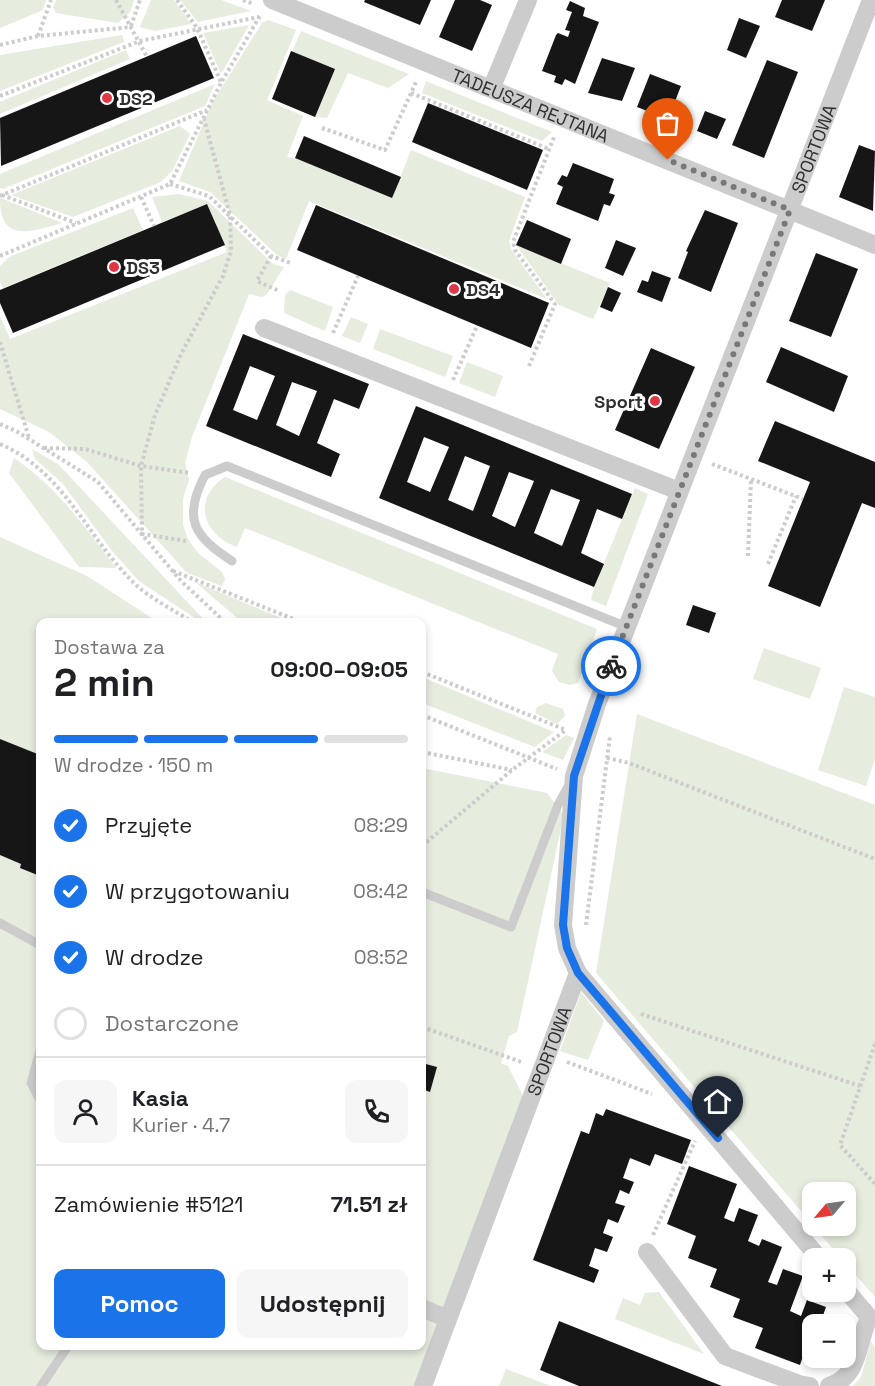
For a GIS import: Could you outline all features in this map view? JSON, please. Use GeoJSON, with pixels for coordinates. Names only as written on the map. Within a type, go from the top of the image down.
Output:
{"type":"FeatureCollection","features":[{"type":"Feature","properties":{"kind":"street"},"geometry":{"type":"LineString","coordinates":[[492,87],[528,0]]}},
{"type":"Feature","properties":{"kind":"street","name":"SPORTOWA"},"geometry":{"type":"LineString","coordinates":[[423,1386],[578,973],[567,948],[563,925],[574,776],[597,704],[871,0]]}},
{"type":"Feature","properties":{"kind":"street","name":"TADEUSZA REJTANA"},"geometry":{"type":"LineString","coordinates":[[268,4],[492,87],[875,245]]}},
{"type":"Feature","properties":{"kind":"street"},"geometry":{"type":"LineString","coordinates":[[264,328],[679,491]]}},
{"type":"Feature","properties":{"kind":"street"},"geometry":{"type":"LineString","coordinates":[[578,973],[811,1248]]}},
{"type":"Feature","properties":{"kind":"street"},"geometry":{"type":"LineString","coordinates":[[647,1252],[725,1356],[810,1386]]}},
{"type":"Feature","properties":{"kind":"street"},"geometry":{"type":"LineString","coordinates":[[829,1386],[839,1383],[853,1371],[869,1317],[856,1302]]}},
{"type":"Feature","properties":{"kind":"street"},"geometry":{"type":"LineString","coordinates":[[426,1310],[448,1319]]}},
{"type":"Feature","properties":{"kind":"lane"},"geometry":{"type":"LineString","coordinates":[[232,561],[208,545],[195,528],[193,497],[205,475],[227,466],[627,627]]}},
{"type":"Feature","properties":{"kind":"lane"},"geometry":{"type":"LineString","coordinates":[[426,894],[511,927],[558,805],[574,776]]}},
{"type":"Feature","properties":{"kind":"lane"},"geometry":{"type":"LineString","coordinates":[[0,923],[36,943]]}},
{"type":"Feature","properties":{"kind":"lane"},"geometry":{"type":"LineString","coordinates":[[36,1065],[31,1083],[36,1092]]}},
{"type":"Feature","properties":{"kind":"lane"},"geometry":{"type":"LineString","coordinates":[[41,1386],[65,1350]]}},
{"type":"Feature","properties":{"kind":"path"},"geometry":{"type":"LineString","coordinates":[[38,36],[51,0]]}},
{"type":"Feature","properties":{"kind":"path"},"geometry":{"type":"LineString","coordinates":[[116,0],[147,57]]}},
{"type":"Feature","properties":{"kind":"path"},"geometry":{"type":"LineString","coordinates":[[131,27],[140,0]]}},
{"type":"Feature","properties":{"kind":"path"},"geometry":{"type":"LineString","coordinates":[[177,0],[197,28],[221,83]]}},
{"type":"Feature","properties":{"kind":"path"},"geometry":{"type":"LineString","coordinates":[[170,184],[221,83],[268,4]]}},
{"type":"Feature","properties":{"kind":"path"},"geometry":{"type":"LineString","coordinates":[[0,96],[140,41],[260,17]]}},
{"type":"Feature","properties":{"kind":"path"},"geometry":{"type":"LineString","coordinates":[[0,45],[38,36],[131,27]]}},
{"type":"Feature","properties":{"kind":"path"},"geometry":{"type":"LineString","coordinates":[[322,128],[385,150],[424,62]]}},
{"type":"Feature","properties":{"kind":"path"},"geometry":{"type":"LineString","coordinates":[[411,93],[549,149]]}},
{"type":"Feature","properties":{"kind":"path"},"geometry":{"type":"LineString","coordinates":[[0,195],[208,110]]}},
{"type":"Feature","properties":{"kind":"path"},"geometry":{"type":"LineString","coordinates":[[142,534],[141,466],[156,415],[181,354],[226,267],[231,251],[230,215],[204,119]]}},
{"type":"Feature","properties":{"kind":"path"},"geometry":{"type":"LineString","coordinates":[[529,366],[555,304],[515,250],[513,242],[558,128]]}},
{"type":"Feature","properties":{"kind":"path"},"geometry":{"type":"LineString","coordinates":[[0,256],[170,184],[209,196],[271,256],[291,263]]}},
{"type":"Feature","properties":{"kind":"path"},"geometry":{"type":"LineString","coordinates":[[0,195],[77,224]]}},
{"type":"Feature","properties":{"kind":"path"},"geometry":{"type":"LineString","coordinates":[[141,196],[154,226]]}},
{"type":"Feature","properties":{"kind":"path"},"geometry":{"type":"LineString","coordinates":[[271,256],[257,280],[279,291]]}},
{"type":"Feature","properties":{"kind":"path"},"geometry":{"type":"LineString","coordinates":[[331,339],[358,276]]}},
{"type":"Feature","properties":{"kind":"path"},"geometry":{"type":"LineString","coordinates":[[451,386],[477,326]]}},
{"type":"Feature","properties":{"kind":"path"},"geometry":{"type":"LineString","coordinates":[[0,342],[29,439]]}},
{"type":"Feature","properties":{"kind":"path"},"geometry":{"type":"LineString","coordinates":[[0,424],[29,439],[98,482],[172,570],[221,618]]}},
{"type":"Feature","properties":{"kind":"path"},"geometry":{"type":"LineString","coordinates":[[0,444],[17,452],[58,484],[136,584],[186,618]]}},
{"type":"Feature","properties":{"kind":"path"},"geometry":{"type":"LineString","coordinates":[[44,448],[85,449],[141,466],[205,475]]}},
{"type":"Feature","properties":{"kind":"path"},"geometry":{"type":"LineString","coordinates":[[708,462],[803,499]]}},
{"type":"Feature","properties":{"kind":"path"},"geometry":{"type":"LineString","coordinates":[[747,556],[751,479]]}},
{"type":"Feature","properties":{"kind":"path"},"geometry":{"type":"LineString","coordinates":[[768,564],[796,496]]}},
{"type":"Feature","properties":{"kind":"path"},"geometry":{"type":"LineString","coordinates":[[142,534],[208,545]]}},
{"type":"Feature","properties":{"kind":"path"},"geometry":{"type":"LineString","coordinates":[[172,570],[291,618]]}},
{"type":"Feature","properties":{"kind":"path"},"geometry":{"type":"LineString","coordinates":[[426,674],[566,730]]}},
{"type":"Feature","properties":{"kind":"path"},"geometry":{"type":"LineString","coordinates":[[426,717],[574,776],[603,785]]}},
{"type":"Feature","properties":{"kind":"path"},"geometry":{"type":"LineString","coordinates":[[426,843],[512,770],[566,730],[571,719]]}},
{"type":"Feature","properties":{"kind":"path"},"geometry":{"type":"LineString","coordinates":[[426,753],[512,770]]}},
{"type":"Feature","properties":{"kind":"path"},"geometry":{"type":"LineString","coordinates":[[607,758],[629,763],[875,859]]}},
{"type":"Feature","properties":{"kind":"path"},"geometry":{"type":"LineString","coordinates":[[638,1013],[860,1086]]}},
{"type":"Feature","properties":{"kind":"path"},"geometry":{"type":"LineString","coordinates":[[426,1028],[657,1096],[677,1090]]}},
{"type":"Feature","properties":{"kind":"path"},"geometry":{"type":"LineString","coordinates":[[875,1044],[840,1146],[875,1184]]}},
{"type":"Feature","properties":{"kind":"path"},"geometry":{"type":"LineString","coordinates":[[647,1252],[665,1205],[672,1197],[703,1121]]}},
{"type":"Feature","properties":{"kind":"shaded area"},"geometry":{"type":"Polygon","coordinates":[[[0,0],[46,0],[43,10],[0,28],[0,0]]]}},
{"type":"Feature","properties":{"kind":"shaded area"},"geometry":{"type":"Polygon","coordinates":[[[56,0],[134,0],[130,12],[118,23],[56,13],[53,7],[56,0]]]}},
{"type":"Feature","properties":{"kind":"shaded area"},"geometry":{"type":"Polygon","coordinates":[[[151,0],[174,0],[191,24],[155,31],[140,27],[151,0]]]}},
{"type":"Feature","properties":{"kind":"shaded area"},"geometry":{"type":"Polygon","coordinates":[[[180,0],[221,0],[251,11],[198,22],[180,0]]]}},
{"type":"Feature","properties":{"kind":"shaded area"},"geometry":{"type":"Polygon","coordinates":[[[268,20],[296,30],[267,100],[303,116],[287,157],[295,158],[392,198],[411,150],[525,197],[509,241],[511,249],[547,299],[309,201],[286,259],[277,255],[210,192],[179,181],[212,103],[262,23],[268,20]]]}},
{"type":"Feature","properties":{"kind":"shaded area"},"geometry":{"type":"Polygon","coordinates":[[[249,25],[221,74],[203,33],[249,25]]]}},
{"type":"Feature","properties":{"kind":"shaded area"},"geometry":{"type":"Polygon","coordinates":[[[301,31],[409,74],[388,88],[348,73],[327,118],[315,117],[272,99],[301,31]]]}},
{"type":"Feature","properties":{"kind":"shaded area"},"geometry":{"type":"Polygon","coordinates":[[[122,35],[124,42],[0,91],[0,55],[122,35]]]}},
{"type":"Feature","properties":{"kind":"shaded area"},"geometry":{"type":"Polygon","coordinates":[[[126,50],[130,59],[0,114],[0,102],[126,50]]]}},
{"type":"Feature","properties":{"kind":"shaded area"},"geometry":{"type":"Polygon","coordinates":[[[426,81],[552,132],[542,141],[422,93],[426,81]]]}},
{"type":"Feature","properties":{"kind":"shaded area"},"geometry":{"type":"Polygon","coordinates":[[[215,84],[205,106],[3,189],[0,188],[0,174],[215,84]]]}},
{"type":"Feature","properties":{"kind":"shaded area"},"geometry":{"type":"Polygon","coordinates":[[[180,126],[190,134],[172,171],[161,182],[73,217],[11,195],[180,126]]]}},
{"type":"Feature","properties":{"kind":"shaded area"},"geometry":{"type":"Polygon","coordinates":[[[179,194],[208,201],[273,264],[284,267],[267,294],[262,297],[249,294],[192,437],[185,463],[189,480],[183,499],[183,525],[188,539],[198,553],[222,572],[225,579],[222,586],[187,573],[87,462],[49,432],[0,409],[0,316],[10,339],[227,252],[207,204],[162,222],[152,197],[179,194]]]}},
{"type":"Feature","properties":{"kind":"shaded area"},"geometry":{"type":"Polygon","coordinates":[[[0,199],[62,223],[29,231],[11,228],[5,223],[1,213],[0,199]]]}},
{"type":"Feature","properties":{"kind":"shaded area"},"geometry":{"type":"Polygon","coordinates":[[[133,208],[143,230],[3,288],[0,281],[0,266],[9,257],[133,208]]]}},
{"type":"Feature","properties":{"kind":"shaded area"},"geometry":{"type":"Polygon","coordinates":[[[516,245],[610,283],[593,319],[559,305],[516,245]]]}},
{"type":"Feature","properties":{"kind":"shaded area"},"geometry":{"type":"Polygon","coordinates":[[[290,290],[333,307],[325,331],[284,313],[285,295],[290,290]]]}},
{"type":"Feature","properties":{"kind":"shaded area"},"geometry":{"type":"Polygon","coordinates":[[[351,317],[368,324],[360,343],[342,336],[351,317]]]}},
{"type":"Feature","properties":{"kind":"shaded area"},"geometry":{"type":"Polygon","coordinates":[[[380,329],[453,356],[445,377],[373,349],[380,329]]]}},
{"type":"Feature","properties":{"kind":"shaded area"},"geometry":{"type":"Polygon","coordinates":[[[467,362],[503,376],[495,397],[459,383],[467,362]]]}},
{"type":"Feature","properties":{"kind":"shaded area"},"geometry":{"type":"Polygon","coordinates":[[[32,449],[58,464],[202,618],[195,618],[139,581],[113,552],[63,484],[35,459],[32,449]]]}},
{"type":"Feature","properties":{"kind":"shaded area"},"geometry":{"type":"Polygon","coordinates":[[[14,458],[57,495],[116,568],[79,567],[9,473],[14,458]]]}},
{"type":"Feature","properties":{"kind":"shaded area"},"geometry":{"type":"Polygon","coordinates":[[[225,477],[597,629],[578,683],[570,685],[559,682],[552,671],[558,654],[245,528],[237,547],[225,541],[209,525],[205,506],[214,486],[225,477]]]}},
{"type":"Feature","properties":{"kind":"shaded area"},"geometry":{"type":"Polygon","coordinates":[[[635,488],[648,494],[606,606],[591,600],[594,587],[635,488]]]}},
{"type":"Feature","properties":{"kind":"shaded area"},"geometry":{"type":"Polygon","coordinates":[[[0,537],[87,576],[152,618],[36,618],[36,1350],[426,1350],[426,769],[547,793],[564,815],[517,1032],[509,1036],[501,1063],[508,1066],[524,1098],[417,1386],[0,1386],[0,537]]]}},
{"type":"Feature","properties":{"kind":"shaded area"},"geometry":{"type":"Polygon","coordinates":[[[195,582],[281,618],[237,618],[195,582]]]}},
{"type":"Feature","properties":{"kind":"shaded area"},"geometry":{"type":"Polygon","coordinates":[[[764,648],[821,668],[810,699],[753,679],[764,648]]]}},
{"type":"Feature","properties":{"kind":"shaded area"},"geometry":{"type":"Polygon","coordinates":[[[426,679],[554,732],[535,747],[426,705],[426,679]]]}},
{"type":"Feature","properties":{"kind":"shaded area"},"geometry":{"type":"Polygon","coordinates":[[[844,687],[875,697],[875,759],[866,786],[818,770],[844,687]]]}},
{"type":"Feature","properties":{"kind":"shaded area"},"geometry":{"type":"Polygon","coordinates":[[[546,703],[563,709],[565,716],[557,724],[535,713],[537,707],[546,703]]]}},
{"type":"Feature","properties":{"kind":"shaded area"},"geometry":{"type":"Polygon","coordinates":[[[637,714],[875,805],[875,1297],[856,1275],[856,1248],[832,1248],[822,1236],[856,1236],[856,1182],[802,1182],[802,1212],[596,973],[637,714]]]}},
{"type":"Feature","properties":{"kind":"shaded area"},"geometry":{"type":"Polygon","coordinates":[[[566,735],[574,738],[563,760],[542,752],[566,735]]]}},
{"type":"Feature","properties":{"kind":"shaded area"},"geometry":{"type":"Polygon","coordinates":[[[581,992],[604,1021],[588,1060],[560,1051],[581,992]]]}},
{"type":"Feature","properties":{"kind":"shaded area"},"geometry":{"type":"Polygon","coordinates":[[[659,1292],[704,1354],[615,1319],[623,1298],[640,1305],[645,1293],[659,1292]]]}},
{"type":"Feature","properties":{"kind":"shaded area"},"geometry":{"type":"Polygon","coordinates":[[[871,1341],[875,1348],[875,1386],[853,1386],[861,1377],[871,1341]]]}},
{"type":"Feature","properties":{"kind":"shaded area"},"geometry":{"type":"Polygon","coordinates":[[[506,1369],[551,1386],[499,1386],[506,1369]]]}},
{"type":"Feature","properties":{"kind":"building"},"geometry":{"type":"Polygon","coordinates":[[[365,0],[431,0],[420,25],[364,2],[365,0]]]}},
{"type":"Feature","properties":{"kind":"building"},"geometry":{"type":"Polygon","coordinates":[[[455,0],[480,0],[492,5],[472,51],[439,37],[455,0]]]}},
{"type":"Feature","properties":{"kind":"building"},"geometry":{"type":"Polygon","coordinates":[[[782,0],[825,0],[812,31],[775,17],[782,0]]]}},
{"type":"Feature","properties":{"kind":"building"},"geometry":{"type":"Polygon","coordinates":[[[570,1],[585,8],[583,16],[599,22],[575,84],[565,79],[562,85],[554,82],[556,76],[542,71],[556,35],[558,33],[568,37],[570,31],[565,30],[572,12],[566,10],[570,1]]]}},
{"type":"Feature","properties":{"kind":"building"},"geometry":{"type":"Polygon","coordinates":[[[739,18],[760,26],[746,58],[727,50],[739,18]]]}},
{"type":"Feature","properties":{"kind":"building","name":"DS2"},"geometry":{"type":"Polygon","coordinates":[[[196,36],[214,78],[1,166],[0,118],[196,36]]]}},
{"type":"Feature","properties":{"kind":"building"},"geometry":{"type":"Polygon","coordinates":[[[291,51],[335,69],[315,117],[272,99],[291,51]]]}},
{"type":"Feature","properties":{"kind":"building"},"geometry":{"type":"Polygon","coordinates":[[[602,58],[635,68],[622,101],[588,93],[602,58]]]}},
{"type":"Feature","properties":{"kind":"building"},"geometry":{"type":"Polygon","coordinates":[[[767,60],[798,72],[764,158],[732,145],[767,60]]]}},
{"type":"Feature","properties":{"kind":"building"},"geometry":{"type":"Polygon","coordinates":[[[650,74],[681,86],[668,119],[637,107],[650,74]]]}},
{"type":"Feature","properties":{"kind":"building"},"geometry":{"type":"Polygon","coordinates":[[[428,103],[543,150],[527,190],[412,142],[428,103]]]}},
{"type":"Feature","properties":{"kind":"building"},"geometry":{"type":"Polygon","coordinates":[[[705,111],[726,119],[717,139],[697,131],[705,111]]]}},
{"type":"Feature","properties":{"kind":"building"},"geometry":{"type":"Polygon","coordinates":[[[304,136],[401,177],[392,198],[295,158],[304,136]]]}},
{"type":"Feature","properties":{"kind":"building"},"geometry":{"type":"Polygon","coordinates":[[[859,145],[875,151],[873,211],[839,197],[859,145]]]}},
{"type":"Feature","properties":{"kind":"building"},"geometry":{"type":"Polygon","coordinates":[[[573,163],[614,179],[609,193],[615,195],[610,206],[604,204],[598,221],[556,204],[563,187],[557,184],[562,175],[567,177],[573,163]]]}},
{"type":"Feature","properties":{"kind":"building","name":"DS3"},"geometry":{"type":"Polygon","coordinates":[[[207,204],[225,245],[13,333],[0,303],[0,290],[207,204]]]}},
{"type":"Feature","properties":{"kind":"building","name":"DS4"},"geometry":{"type":"Polygon","coordinates":[[[316,205],[549,303],[531,348],[297,250],[316,205]]]}},
{"type":"Feature","properties":{"kind":"building"},"geometry":{"type":"Polygon","coordinates":[[[705,210],[738,223],[711,292],[678,278],[688,252],[686,251],[705,210]]]}},
{"type":"Feature","properties":{"kind":"building"},"geometry":{"type":"Polygon","coordinates":[[[527,220],[571,239],[561,264],[516,245],[527,220]]]}},
{"type":"Feature","properties":{"kind":"building"},"geometry":{"type":"Polygon","coordinates":[[[616,240],[636,248],[623,276],[605,268],[616,240]]]}},
{"type":"Feature","properties":{"kind":"building"},"geometry":{"type":"Polygon","coordinates":[[[816,253],[858,269],[831,337],[789,321],[816,253]]]}},
{"type":"Feature","properties":{"kind":"building"},"geometry":{"type":"Polygon","coordinates":[[[652,271],[671,278],[662,302],[637,292],[642,280],[648,282],[652,271]]]}},
{"type":"Feature","properties":{"kind":"building"},"geometry":{"type":"Polygon","coordinates":[[[608,287],[621,293],[612,312],[600,307],[608,287]]]}},
{"type":"Feature","properties":{"kind":"building"},"geometry":{"type":"Polygon","coordinates":[[[243,334],[369,384],[359,409],[334,399],[317,443],[340,454],[331,477],[206,426],[243,334]],[[250,366],[233,410],[257,420],[275,376],[250,366]],[[292,382],[276,425],[299,436],[317,391],[292,382]]]}},
{"type":"Feature","properties":{"kind":"building"},"geometry":{"type":"Polygon","coordinates":[[[781,347],[848,376],[834,412],[766,382],[781,347]]]}},
{"type":"Feature","properties":{"kind":"building"},"geometry":{"type":"Polygon","coordinates":[[[651,348],[695,367],[659,449],[615,430],[651,348]]]}},
{"type":"Feature","properties":{"kind":"building"},"geometry":{"type":"Polygon","coordinates":[[[416,406],[632,494],[622,519],[597,509],[581,553],[604,564],[594,587],[379,498],[416,406]],[[424,437],[407,482],[430,492],[449,447],[424,437]],[[465,456],[448,500],[473,511],[490,466],[465,456]],[[509,472],[492,516],[515,527],[534,481],[509,472]],[[551,489],[534,533],[562,546],[580,500],[551,489]]]}},
{"type":"Feature","properties":{"kind":"building"},"geometry":{"type":"Polygon","coordinates":[[[775,421],[875,462],[875,508],[862,503],[820,607],[768,586],[810,482],[758,461],[775,421]]]}},
{"type":"Feature","properties":{"kind":"building"},"geometry":{"type":"Polygon","coordinates":[[[693,605],[716,613],[709,633],[686,625],[693,605]]]}},
{"type":"Feature","properties":{"kind":"building"},"geometry":{"type":"Polygon","coordinates":[[[0,739],[36,753],[36,874],[20,868],[21,864],[0,855],[0,739]]]}},
{"type":"Feature","properties":{"kind":"building"},"geometry":{"type":"Polygon","coordinates":[[[426,1064],[437,1067],[430,1092],[426,1090],[426,1064]]]}},
{"type":"Feature","properties":{"kind":"building"},"geometry":{"type":"Polygon","coordinates":[[[606,1109],[691,1140],[682,1164],[655,1154],[650,1166],[630,1158],[623,1178],[634,1182],[629,1194],[620,1190],[615,1203],[625,1206],[618,1223],[608,1219],[603,1233],[613,1237],[607,1252],[595,1248],[589,1266],[599,1270],[594,1283],[533,1260],[581,1131],[589,1134],[596,1113],[603,1116],[606,1109]]]}},
{"type":"Feature","properties":{"kind":"building"},"geometry":{"type":"Polygon","coordinates":[[[689,1166],[737,1184],[724,1218],[734,1222],[739,1208],[758,1215],[748,1241],[759,1246],[762,1239],[782,1247],[768,1282],[777,1285],[783,1269],[802,1276],[790,1311],[801,1316],[806,1302],[826,1307],[824,1314],[802,1314],[800,1365],[755,1348],[763,1328],[733,1317],[740,1299],[710,1287],[717,1269],[688,1258],[696,1236],[667,1224],[689,1166]]]}},
{"type":"Feature","properties":{"kind":"building"},"geometry":{"type":"Polygon","coordinates":[[[559,1321],[722,1386],[579,1386],[540,1370],[559,1321]]]}},
{"type":"Feature","properties":{"kind":"way so far"},"geometry":{"type":"LineString","coordinates":[[611,666],[790,210],[668,160]]}},
{"type":"Feature","properties":{"kind":"place","name":"DS2"},"geometry":{"type":"Point","coordinates":[107,98]}},
{"type":"Feature","properties":{"kind":"place","name":"DS3"},"geometry":{"type":"Point","coordinates":[114,267]}},
{"type":"Feature","properties":{"kind":"place","name":"DS4"},"geometry":{"type":"Point","coordinates":[454,289]}},
{"type":"Feature","properties":{"kind":"place","name":"Sport"},"geometry":{"type":"Point","coordinates":[655,401]}},
{"type":"Feature","properties":{"kind":"route"},"geometry":{"type":"LineString","coordinates":[[611,666],[574,776],[563,925],[567,948],[578,973],[718,1138]]}}]}
